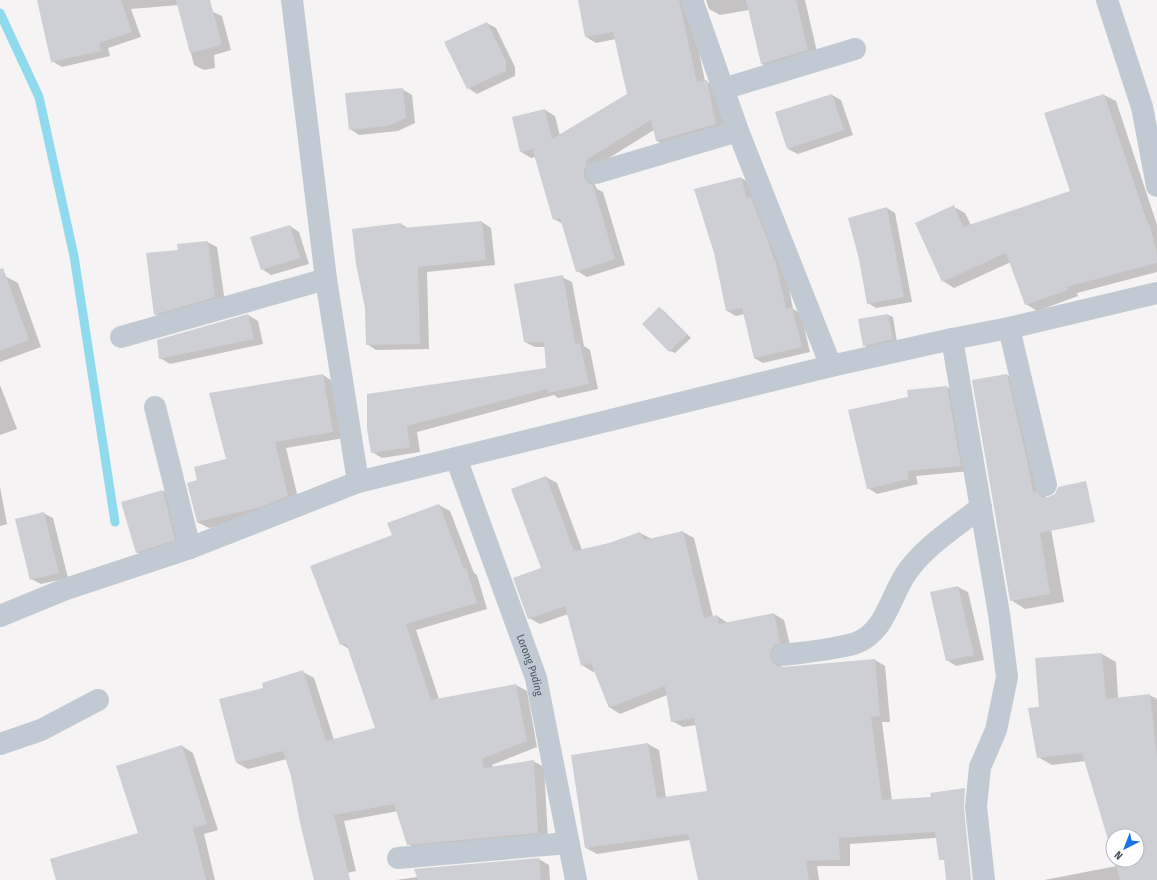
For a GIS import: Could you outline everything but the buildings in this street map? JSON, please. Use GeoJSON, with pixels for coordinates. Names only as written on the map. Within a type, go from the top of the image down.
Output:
{"type":"FeatureCollection","features":[{"type":"Feature","properties":{"kind":"street"},"geometry":{"type":"LineString","coordinates":[[292,0],[326,279],[358,482]]}},
{"type":"Feature","properties":{"kind":"street"},"geometry":{"type":"LineString","coordinates":[[692,0],[738,131],[831,366]]}},
{"type":"Feature","properties":{"kind":"street"},"geometry":{"type":"LineString","coordinates":[[1107,0],[1142,107],[1157,186]]}},
{"type":"Feature","properties":{"kind":"street"},"geometry":{"type":"LineString","coordinates":[[723,89],[855,49]]}},
{"type":"Feature","properties":{"kind":"street"},"geometry":{"type":"LineString","coordinates":[[596,173],[738,131]]}},
{"type":"Feature","properties":{"kind":"street"},"geometry":{"type":"LineString","coordinates":[[121,337],[326,279]]}},
{"type":"Feature","properties":{"kind":"street"},"geometry":{"type":"LineString","coordinates":[[0,616],[138,564],[190,548],[358,482],[831,366],[1009,328],[1157,293]]}},
{"type":"Feature","properties":{"kind":"street"},"geometry":{"type":"LineString","coordinates":[[1009,328],[1046,485]]}},
{"type":"Feature","properties":{"kind":"street"},"geometry":{"type":"LineString","coordinates":[[952,339],[999,614],[1007,677],[996,730],[980,767],[976,807],[984,880]]}},
{"type":"Feature","properties":{"kind":"street"},"geometry":{"type":"LineString","coordinates":[[155,407],[190,548]]}},
{"type":"Feature","properties":{"kind":"street","name":"Lorong Puding"},"geometry":{"type":"LineString","coordinates":[[456,458],[536,678],[576,880]]}},
{"type":"Feature","properties":{"kind":"street"},"geometry":{"type":"LineString","coordinates":[[782,655],[823,650],[857,643],[872,632],[883,619],[905,576],[914,564],[927,550],[981,507]]}},
{"type":"Feature","properties":{"kind":"street"},"geometry":{"type":"LineString","coordinates":[[0,744],[41,730],[98,700]]}},
{"type":"Feature","properties":{"kind":"street"},"geometry":{"type":"LineString","coordinates":[[398,858],[568,842]]}},
{"type":"Feature","properties":{"kind":"waterway"},"geometry":{"type":"LineString","coordinates":[[0,13],[39,97],[74,256],[115,522]]}}]}
